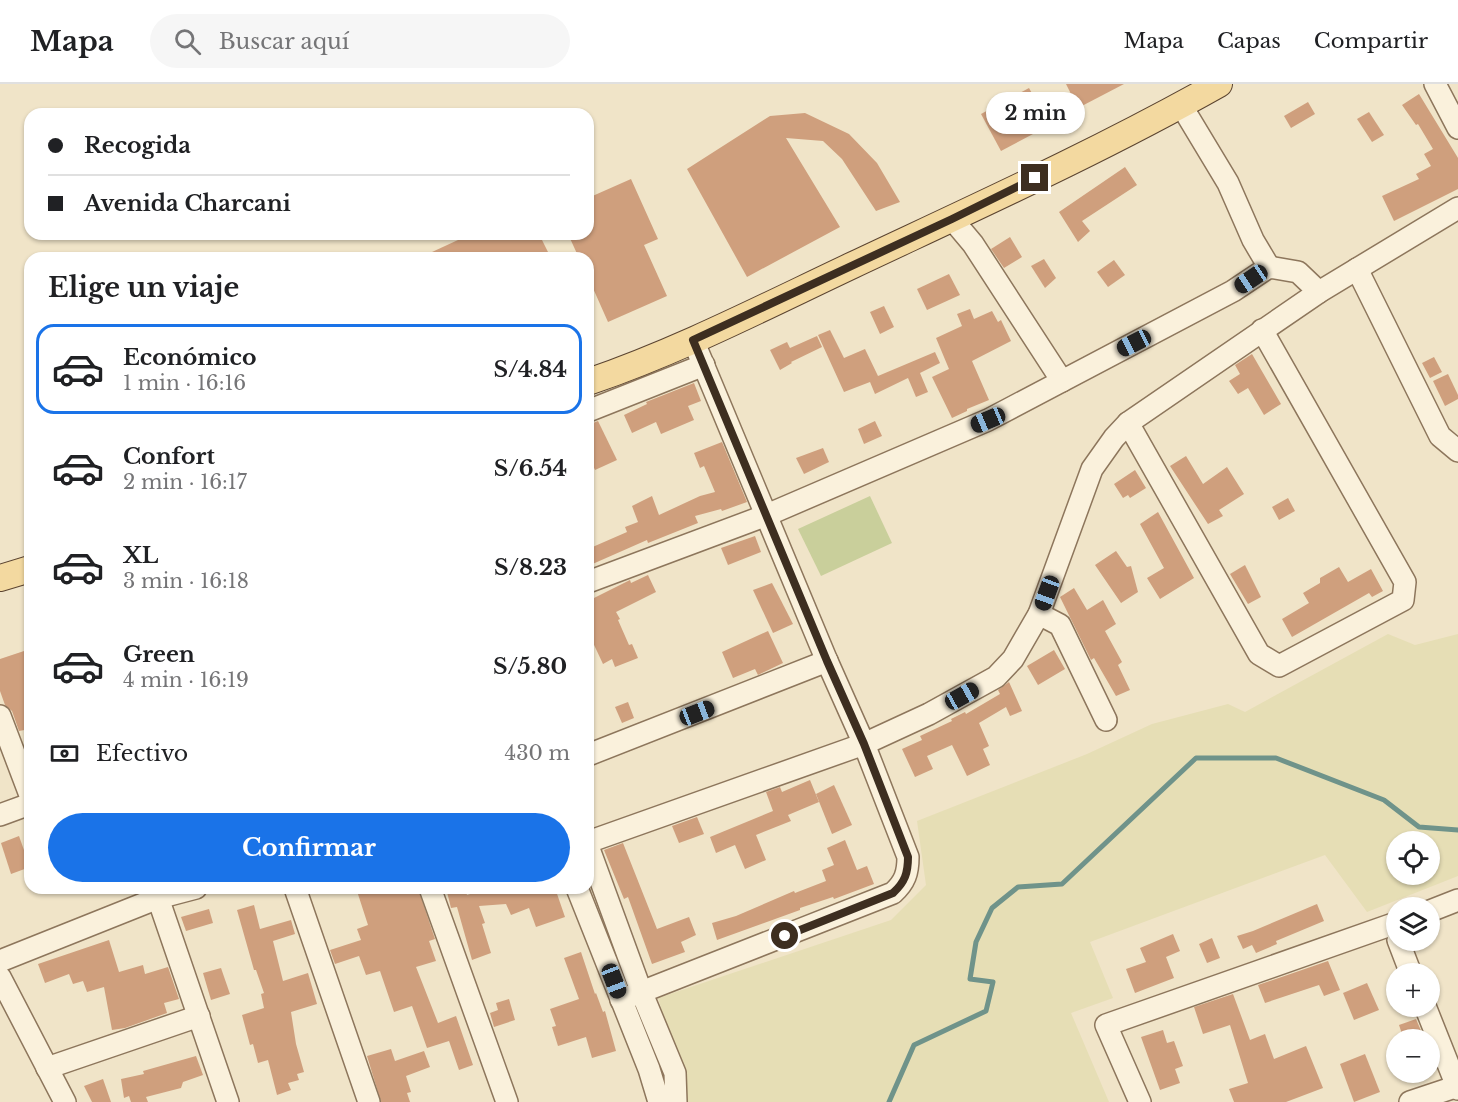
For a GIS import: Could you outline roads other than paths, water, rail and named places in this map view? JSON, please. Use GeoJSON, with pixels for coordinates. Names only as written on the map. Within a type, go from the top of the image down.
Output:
{"type":"FeatureCollection","features":[{"type":"Feature","properties":{"kind":"main road"},"geometry":{"type":"LineString","coordinates":[[594,380],[693,340],[952,219],[1219,84]]}},
{"type":"Feature","properties":{"kind":"main road"},"geometry":{"type":"LineString","coordinates":[[0,578],[24,570]]}},
{"type":"Feature","properties":{"kind":"street"},"geometry":{"type":"LineString","coordinates":[[1435,84],[1458,128]]}},
{"type":"Feature","properties":{"kind":"street"},"geometry":{"type":"LineString","coordinates":[[1181,105],[1228,183],[1253,240],[1269,267]]}},
{"type":"Feature","properties":{"kind":"street"},"geometry":{"type":"LineString","coordinates":[[594,840],[864,744],[929,714],[996,677],[1013,659],[1039,614],[1092,469],[1128,423],[1319,291],[1458,208]]}},
{"type":"Feature","properties":{"kind":"street"},"geometry":{"type":"LineString","coordinates":[[952,219],[973,244],[1062,381]]}},
{"type":"Feature","properties":{"kind":"street"},"geometry":{"type":"LineString","coordinates":[[594,580],[767,515],[988,420],[1233,291],[1269,267],[1298,272],[1319,291]]}},
{"type":"Feature","properties":{"kind":"street"},"geometry":{"type":"LineString","coordinates":[[1357,269],[1440,436],[1458,451]]}},
{"type":"Feature","properties":{"kind":"street"},"geometry":{"type":"LineString","coordinates":[[1128,423],[1259,654],[1279,666],[1403,600],[1405,582],[1262,330]]}},
{"type":"Feature","properties":{"kind":"street"},"geometry":{"type":"LineString","coordinates":[[621,1000],[893,893],[902,884],[908,871],[908,857],[864,744],[693,340]]}},
{"type":"Feature","properties":{"kind":"street"},"geometry":{"type":"LineString","coordinates":[[594,409],[704,365]]}},
{"type":"Feature","properties":{"kind":"street"},"geometry":{"type":"LineString","coordinates":[[1039,614],[1060,625],[1106,720]]}},
{"type":"Feature","properties":{"kind":"street"},"geometry":{"type":"LineString","coordinates":[[594,753],[827,661]]}},
{"type":"Feature","properties":{"kind":"street"},"geometry":{"type":"LineString","coordinates":[[0,716],[24,779]]}},
{"type":"Feature","properties":{"kind":"street"},"geometry":{"type":"LineString","coordinates":[[0,815],[24,806]]}},
{"type":"Feature","properties":{"kind":"street"},"geometry":{"type":"LineString","coordinates":[[594,862],[641,991],[675,1073],[676,1102]]}},
{"type":"Feature","properties":{"kind":"street"},"geometry":{"type":"LineString","coordinates":[[0,961],[173,894]]}},
{"type":"Feature","properties":{"kind":"street"},"geometry":{"type":"LineString","coordinates":[[297,894],[369,1102]]}},
{"type":"Feature","properties":{"kind":"street"},"geometry":{"type":"LineString","coordinates":[[432,894],[507,1102]]}},
{"type":"Feature","properties":{"kind":"street"},"geometry":{"type":"LineString","coordinates":[[579,894],[649,1069],[659,1102]]}},
{"type":"Feature","properties":{"kind":"street"},"geometry":{"type":"LineString","coordinates":[[158,898],[228,1102]]}},
{"type":"Feature","properties":{"kind":"street"},"geometry":{"type":"LineString","coordinates":[[1440,907],[1458,900]]}},
{"type":"Feature","properties":{"kind":"street"},"geometry":{"type":"LineString","coordinates":[[1140,1102],[1106,1025],[1386,934]]}},
{"type":"Feature","properties":{"kind":"street"},"geometry":{"type":"LineString","coordinates":[[0,977],[65,1102]]}},
{"type":"Feature","properties":{"kind":"street"},"geometry":{"type":"LineString","coordinates":[[47,1068],[199,1016]]}},
{"type":"Feature","properties":{"kind":"street"},"geometry":{"type":"LineString","coordinates":[[1410,1102],[1458,1087],[1429,1017]]}},
{"type":"Feature","properties":{"kind":"waterway"},"geometry":{"type":"LineString","coordinates":[[889,1102],[914,1045],[986,1011],[993,982],[970,979],[976,942],[992,908],[1018,887],[1062,884],[1196,758],[1276,758],[1384,800],[1419,827],[1458,830]]}}]}
